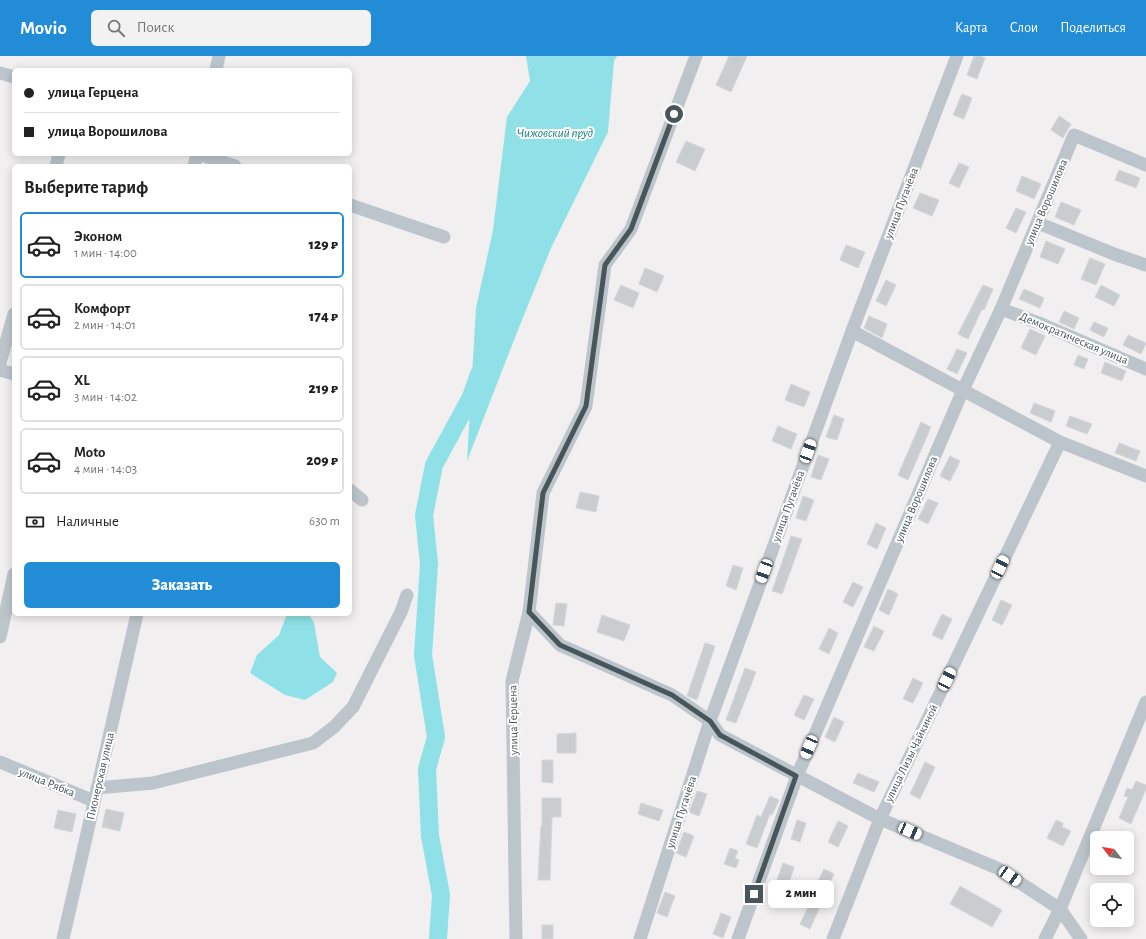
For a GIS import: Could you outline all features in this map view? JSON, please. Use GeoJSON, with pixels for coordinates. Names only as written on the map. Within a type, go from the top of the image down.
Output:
{"type":"FeatureCollection","features":[{"type":"Feature","properties":{"kind":"street"},"geometry":{"type":"LineString","coordinates":[[217,68],[220,56]]}},
{"type":"Feature","properties":{"kind":"street","name":"улица Герцена"},"geometry":{"type":"LineString","coordinates":[[516,939],[512,681],[529,612],[543,493],[586,406],[605,265],[631,229],[696,56]]}},
{"type":"Feature","properties":{"kind":"street","name":"улица Пугачёва"},"geometry":{"type":"LineString","coordinates":[[640,939],[710,721],[852,331],[957,56]]}},
{"type":"Feature","properties":{"kind":"street"},"geometry":{"type":"LineString","coordinates":[[0,73],[12,76]]}},
{"type":"Feature","properties":{"kind":"street","name":"улица Ворошилова"},"geometry":{"type":"LineString","coordinates":[[738,939],[796,776],[962,390],[1001,308],[1038,223],[1074,135],[1146,165]]}},
{"type":"Feature","properties":{"kind":"street"},"geometry":{"type":"LineString","coordinates":[[204,156],[228,164]]}},
{"type":"Feature","properties":{"kind":"street"},"geometry":{"type":"LineString","coordinates":[[352,206],[444,237]]}},
{"type":"Feature","properties":{"kind":"street"},"geometry":{"type":"LineString","coordinates":[[1038,223],[1146,266]]}},
{"type":"Feature","properties":{"kind":"street","name":"Демократическая улица"},"geometry":{"type":"LineString","coordinates":[[1001,308],[1146,369]]}},
{"type":"Feature","properties":{"kind":"street"},"geometry":{"type":"LineString","coordinates":[[0,363],[12,321]]}},
{"type":"Feature","properties":{"kind":"street"},"geometry":{"type":"LineString","coordinates":[[852,331],[1060,442],[1146,476]]}},
{"type":"Feature","properties":{"kind":"street"},"geometry":{"type":"LineString","coordinates":[[0,370],[12,373]]}},
{"type":"Feature","properties":{"kind":"street","name":"улица Лизы Чайкиной"},"geometry":{"type":"LineString","coordinates":[[833,939],[880,819],[1060,442]]}},
{"type":"Feature","properties":{"kind":"street"},"geometry":{"type":"LineString","coordinates":[[352,492],[362,500]]}},
{"type":"Feature","properties":{"kind":"street"},"geometry":{"type":"LineString","coordinates":[[0,637],[12,583]]}},
{"type":"Feature","properties":{"kind":"street"},"geometry":{"type":"LineString","coordinates":[[97,788],[153,783],[313,743],[334,727],[353,707],[402,612],[407,595]]}},
{"type":"Feature","properties":{"kind":"street"},"geometry":{"type":"LineString","coordinates":[[529,612],[560,645],[672,695],[710,721],[720,735],[880,819],[997,868],[1060,910],[1081,939]]}},
{"type":"Feature","properties":{"kind":"street","name":"Пионерская улица"},"geometry":{"type":"LineString","coordinates":[[63,939],[137,616]]}},
{"type":"Feature","properties":{"kind":"street"},"geometry":{"type":"LineString","coordinates":[[1045,939],[1060,910],[1146,702]]}},
{"type":"Feature","properties":{"kind":"street","name":"улица Рябка"},"geometry":{"type":"LineString","coordinates":[[0,762],[94,801]]}},
{"type":"Feature","properties":{"kind":"water","name":"Чижовский пруд"},"geometry":{"type":"Polygon","coordinates":[[[526,56],[617,56],[614,61],[608,132],[551,248],[467,461],[476,308],[493,230],[507,117],[530,81],[526,56]]]}},
{"type":"Feature","properties":{"kind":"water"},"geometry":{"type":"Polygon","coordinates":[[[286,616],[310,616],[314,623],[320,657],[337,673],[333,682],[305,700],[285,695],[250,673],[257,655],[279,635],[286,616]]]}},
{"type":"Feature","properties":{"kind":"building"},"geometry":{"type":"Polygon","coordinates":[[[729,56],[747,56],[731,92],[716,85],[729,56]]]}},
{"type":"Feature","properties":{"kind":"building"},"geometry":{"type":"Polygon","coordinates":[[[974,56],[985,58],[977,79],[967,75],[974,56]]]}},
{"type":"Feature","properties":{"kind":"building"},"geometry":{"type":"Polygon","coordinates":[[[962,94],[972,98],[964,119],[953,115],[962,94]]]}},
{"type":"Feature","properties":{"kind":"building"},"geometry":{"type":"Polygon","coordinates":[[[1059,116],[1071,124],[1063,138],[1051,130],[1059,116]]]}},
{"type":"Feature","properties":{"kind":"building"},"geometry":{"type":"Polygon","coordinates":[[[686,141],[705,149],[695,171],[676,162],[686,141]]]}},
{"type":"Feature","properties":{"kind":"building"},"geometry":{"type":"Polygon","coordinates":[[[959,163],[969,167],[959,188],[949,183],[959,163]]]}},
{"type":"Feature","properties":{"kind":"building"},"geometry":{"type":"Polygon","coordinates":[[[1119,170],[1140,178],[1136,188],[1115,180],[1119,170]]]}},
{"type":"Feature","properties":{"kind":"building"},"geometry":{"type":"Polygon","coordinates":[[[1022,176],[1041,184],[1034,199],[1016,191],[1022,176]]]}},
{"type":"Feature","properties":{"kind":"building"},"geometry":{"type":"Polygon","coordinates":[[[920,193],[939,200],[932,216],[913,208],[920,193]]]}},
{"type":"Feature","properties":{"kind":"building"},"geometry":{"type":"Polygon","coordinates":[[[1061,202],[1081,210],[1074,225],[1055,217],[1061,202]]]}},
{"type":"Feature","properties":{"kind":"building"},"geometry":{"type":"Polygon","coordinates":[[[1016,208],[1026,212],[1016,233],[1006,228],[1016,208]]]}},
{"type":"Feature","properties":{"kind":"building"},"geometry":{"type":"Polygon","coordinates":[[[1046,241],[1065,249],[1058,264],[1040,257],[1046,241]]]}},
{"type":"Feature","properties":{"kind":"building"},"geometry":{"type":"Polygon","coordinates":[[[846,245],[865,252],[858,268],[840,260],[846,245]]]}},
{"type":"Feature","properties":{"kind":"building"},"geometry":{"type":"Polygon","coordinates":[[[1090,258],[1105,264],[1096,285],[1081,279],[1090,258]]]}},
{"type":"Feature","properties":{"kind":"building"},"geometry":{"type":"Polygon","coordinates":[[[645,268],[664,276],[657,292],[639,284],[645,268]]]}},
{"type":"Feature","properties":{"kind":"building"},"geometry":{"type":"Polygon","coordinates":[[[886,280],[896,285],[886,306],[876,301],[886,280]]]}},
{"type":"Feature","properties":{"kind":"building"},"geometry":{"type":"Polygon","coordinates":[[[621,285],[639,293],[633,308],[614,300],[621,285]]]}},
{"type":"Feature","properties":{"kind":"building"},"geometry":{"type":"Polygon","coordinates":[[[983,285],[993,289],[984,310],[982,309],[968,339],[958,334],[983,285]]]}},
{"type":"Feature","properties":{"kind":"building"},"geometry":{"type":"Polygon","coordinates":[[[1101,285],[1120,295],[1114,306],[1095,297],[1101,285]]]}},
{"type":"Feature","properties":{"kind":"building"},"geometry":{"type":"Polygon","coordinates":[[[1024,289],[1044,298],[1040,308],[1019,299],[1024,289]]]}},
{"type":"Feature","properties":{"kind":"building"},"geometry":{"type":"Polygon","coordinates":[[[1064,311],[1079,318],[1074,329],[1059,322],[1064,311]]]}},
{"type":"Feature","properties":{"kind":"building"},"geometry":{"type":"Polygon","coordinates":[[[869,316],[887,324],[882,338],[864,328],[869,316]]]}},
{"type":"Feature","properties":{"kind":"building"},"geometry":{"type":"Polygon","coordinates":[[[1094,322],[1108,328],[1104,337],[1090,330],[1094,322]]]}},
{"type":"Feature","properties":{"kind":"building"},"geometry":{"type":"Polygon","coordinates":[[[1030,329],[1045,336],[1036,355],[1021,348],[1030,329]]]}},
{"type":"Feature","properties":{"kind":"building"},"geometry":{"type":"Polygon","coordinates":[[[1128,335],[1146,343],[1141,354],[1123,345],[1128,335]]]}},
{"type":"Feature","properties":{"kind":"building"},"geometry":{"type":"Polygon","coordinates":[[[957,349],[967,353],[957,374],[947,369],[957,349]]]}},
{"type":"Feature","properties":{"kind":"building"},"geometry":{"type":"Polygon","coordinates":[[[1078,355],[1088,359],[1084,369],[1074,365],[1078,355]]]}},
{"type":"Feature","properties":{"kind":"building"},"geometry":{"type":"Polygon","coordinates":[[[1105,362],[1126,371],[1122,381],[1101,373],[1105,362]]]}},
{"type":"Feature","properties":{"kind":"building"},"geometry":{"type":"Polygon","coordinates":[[[791,384],[810,392],[804,407],[785,400],[791,384]]]}},
{"type":"Feature","properties":{"kind":"building"},"geometry":{"type":"Polygon","coordinates":[[[1034,403],[1055,411],[1051,422],[1030,413],[1034,403]]]}},
{"type":"Feature","properties":{"kind":"building"},"geometry":{"type":"Polygon","coordinates":[[[834,415],[844,419],[837,440],[826,437],[834,415]]]}},
{"type":"Feature","properties":{"kind":"building"},"geometry":{"type":"Polygon","coordinates":[[[1070,416],[1092,424],[1087,434],[1066,426],[1070,416]]]}},
{"type":"Feature","properties":{"kind":"building"},"geometry":{"type":"Polygon","coordinates":[[[921,422],[931,427],[908,480],[898,475],[921,422]]]}},
{"type":"Feature","properties":{"kind":"building"},"geometry":{"type":"Polygon","coordinates":[[[778,426],[797,434],[791,449],[772,441],[778,426]]]}},
{"type":"Feature","properties":{"kind":"building"},"geometry":{"type":"Polygon","coordinates":[[[1119,443],[1140,451],[1136,461],[1115,453],[1119,443]]]}},
{"type":"Feature","properties":{"kind":"building"},"geometry":{"type":"Polygon","coordinates":[[[818,455],[829,459],[821,480],[811,477],[818,455]]]}},
{"type":"Feature","properties":{"kind":"building"},"geometry":{"type":"Polygon","coordinates":[[[950,456],[960,461],[950,481],[940,476],[950,456]]]}},
{"type":"Feature","properties":{"kind":"building"},"geometry":{"type":"Polygon","coordinates":[[[580,492],[599,496],[596,512],[576,508],[580,492]]]}},
{"type":"Feature","properties":{"kind":"building"},"geometry":{"type":"Polygon","coordinates":[[[803,496],[814,500],[806,521],[796,518],[803,496]]]}},
{"type":"Feature","properties":{"kind":"building"},"geometry":{"type":"Polygon","coordinates":[[[928,499],[938,503],[928,524],[918,519],[928,499]]]}},
{"type":"Feature","properties":{"kind":"building"},"geometry":{"type":"Polygon","coordinates":[[[876,523],[886,528],[877,549],[867,544],[876,523]]]}},
{"type":"Feature","properties":{"kind":"building"},"geometry":{"type":"Polygon","coordinates":[[[791,536],[802,539],[782,594],[772,591],[791,536]]]}},
{"type":"Feature","properties":{"kind":"building"},"geometry":{"type":"Polygon","coordinates":[[[733,565],[743,568],[736,590],[726,586],[733,565]]]}},
{"type":"Feature","properties":{"kind":"building"},"geometry":{"type":"Polygon","coordinates":[[[853,582],[863,587],[853,607],[843,602],[853,582]]]}},
{"type":"Feature","properties":{"kind":"building"},"geometry":{"type":"Polygon","coordinates":[[[888,589],[898,594],[889,615],[879,610],[888,589]]]}},
{"type":"Feature","properties":{"kind":"building"},"geometry":{"type":"Polygon","coordinates":[[[1001,600],[1012,605],[1002,625],[992,620],[1001,600]]]}},
{"type":"Feature","properties":{"kind":"building"},"geometry":{"type":"Polygon","coordinates":[[[556,603],[567,604],[564,626],[553,625],[556,603]]]}},
{"type":"Feature","properties":{"kind":"building"},"geometry":{"type":"Polygon","coordinates":[[[942,614],[952,619],[942,640],[932,635],[942,614]]]}},
{"type":"Feature","properties":{"kind":"building"},"geometry":{"type":"Polygon","coordinates":[[[602,615],[630,625],[624,641],[597,632],[602,615]]]}},
{"type":"Feature","properties":{"kind":"building"},"geometry":{"type":"Polygon","coordinates":[[[874,626],[884,631],[874,651],[864,647],[874,626]]]}},
{"type":"Feature","properties":{"kind":"building"},"geometry":{"type":"Polygon","coordinates":[[[829,628],[838,633],[829,654],[819,649],[829,628]]]}},
{"type":"Feature","properties":{"kind":"building"},"geometry":{"type":"Polygon","coordinates":[[[705,643],[715,646],[697,700],[687,696],[705,643]]]}},
{"type":"Feature","properties":{"kind":"building"},"geometry":{"type":"Polygon","coordinates":[[[745,668],[756,672],[736,723],[726,720],[745,668]]]}},
{"type":"Feature","properties":{"kind":"building"},"geometry":{"type":"Polygon","coordinates":[[[913,678],[923,683],[913,703],[903,699],[913,678]]]}},
{"type":"Feature","properties":{"kind":"building"},"geometry":{"type":"Polygon","coordinates":[[[804,695],[814,699],[804,720],[794,715],[804,695]]]}},
{"type":"Feature","properties":{"kind":"building"},"geometry":{"type":"Polygon","coordinates":[[[834,717],[844,722],[835,742],[825,737],[834,717]]]}},
{"type":"Feature","properties":{"kind":"building"},"geometry":{"type":"Polygon","coordinates":[[[576,733],[576,753],[557,753],[557,734],[576,733]]]}},
{"type":"Feature","properties":{"kind":"building"},"geometry":{"type":"Polygon","coordinates":[[[542,760],[553,760],[553,783],[542,782],[542,760]]]}},
{"type":"Feature","properties":{"kind":"building"},"geometry":{"type":"Polygon","coordinates":[[[925,762],[935,767],[920,799],[910,794],[925,762]]]}},
{"type":"Feature","properties":{"kind":"building"},"geometry":{"type":"Polygon","coordinates":[[[858,773],[879,782],[874,792],[853,783],[858,773]]]}},
{"type":"Feature","properties":{"kind":"building"},"geometry":{"type":"Polygon","coordinates":[[[1136,781],[1146,785],[1146,789],[1131,824],[1119,818],[1128,797],[1124,796],[1127,788],[1132,790],[1136,781]]]}},
{"type":"Feature","properties":{"kind":"building"},"geometry":{"type":"Polygon","coordinates":[[[697,791],[707,794],[699,816],[689,812],[697,791]]]}},
{"type":"Feature","properties":{"kind":"building"},"geometry":{"type":"Polygon","coordinates":[[[770,796],[779,800],[772,815],[770,814],[757,848],[746,844],[757,815],[761,817],[770,796]]]}},
{"type":"Feature","properties":{"kind":"building"},"geometry":{"type":"Polygon","coordinates":[[[542,798],[561,798],[561,817],[552,817],[550,880],[538,880],[542,826],[542,798]]]}},
{"type":"Feature","properties":{"kind":"building"},"geometry":{"type":"Polygon","coordinates":[[[641,803],[663,810],[659,821],[638,814],[641,803]]]}},
{"type":"Feature","properties":{"kind":"building"},"geometry":{"type":"Polygon","coordinates":[[[106,809],[124,813],[120,831],[102,827],[106,809]]]}},
{"type":"Feature","properties":{"kind":"building"},"geometry":{"type":"Polygon","coordinates":[[[58,810],[76,814],[72,832],[54,828],[58,810]]]}},
{"type":"Feature","properties":{"kind":"building"},"geometry":{"type":"Polygon","coordinates":[[[797,820],[806,823],[800,842],[791,839],[797,820]]]}},
{"type":"Feature","properties":{"kind":"building"},"geometry":{"type":"Polygon","coordinates":[[[1056,820],[1063,823],[1062,827],[1071,831],[1063,846],[1047,838],[1056,820]]]}},
{"type":"Feature","properties":{"kind":"building"},"geometry":{"type":"Polygon","coordinates":[[[838,821],[848,826],[838,847],[828,842],[838,821]]]}},
{"type":"Feature","properties":{"kind":"building"},"geometry":{"type":"Polygon","coordinates":[[[684,832],[694,836],[686,857],[676,853],[684,832]]]}},
{"type":"Feature","properties":{"kind":"building"},"geometry":{"type":"Polygon","coordinates":[[[730,848],[738,851],[735,858],[739,860],[736,868],[724,864],[730,848]]]}},
{"type":"Feature","properties":{"kind":"building"},"geometry":{"type":"Polygon","coordinates":[[[783,863],[794,867],[789,883],[777,880],[783,863]]]}},
{"type":"Feature","properties":{"kind":"building"},"geometry":{"type":"Polygon","coordinates":[[[824,869],[834,874],[810,929],[800,924],[816,891],[814,890],[824,869]]]}},
{"type":"Feature","properties":{"kind":"building"},"geometry":{"type":"Polygon","coordinates":[[[960,886],[1002,910],[992,927],[950,904],[960,886]]]}},
{"type":"Feature","properties":{"kind":"building"},"geometry":{"type":"Polygon","coordinates":[[[665,892],[675,896],[667,917],[657,913],[665,892]]]}},
{"type":"Feature","properties":{"kind":"building"},"geometry":{"type":"Polygon","coordinates":[[[721,913],[731,917],[723,938],[713,934],[721,913]]]}},
{"type":"Feature","properties":{"kind":"building"},"geometry":{"type":"Polygon","coordinates":[[[542,925],[553,925],[553,939],[542,939],[542,925]]]}},
{"type":"Feature","properties":{"kind":"waterway"},"geometry":{"type":"LineString","coordinates":[[438,939],[441,895],[430,836],[427,769],[436,737],[423,655],[429,564],[424,515],[434,465],[471,397],[479,374]]}},
{"type":"Feature","properties":{"kind":"route"},"geometry":{"type":"LineString","coordinates":[[674,114],[631,229],[605,265],[586,406],[543,493],[529,612],[560,645],[672,695],[710,721],[720,735],[796,776],[754,894]]}}]}
